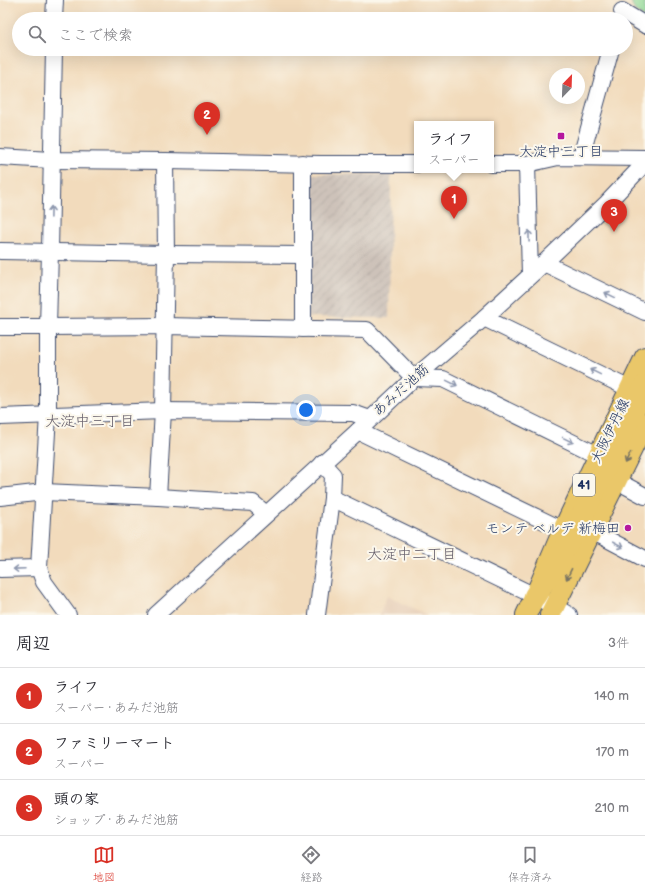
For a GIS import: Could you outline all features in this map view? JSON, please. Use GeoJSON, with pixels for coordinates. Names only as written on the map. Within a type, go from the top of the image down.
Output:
{"type":"FeatureCollection","features":[{"type":"Feature","properties":{"kind":"highway"},"geometry":{"type":"LineString","coordinates":[[531,606],[573,535],[637,388]]}},
{"type":"Feature","properties":{"kind":"main road","name":"大阪伊丹線"},"geometry":{"type":"LineString","coordinates":[[531,606],[562,530],[598,455],[637,388],[645,357]]}},
{"type":"Feature","properties":{"kind":"main road","name":"大阪伊丹線"},"geometry":{"type":"LineString","coordinates":[[558,612],[571,569],[592,531],[645,423]]}},
{"type":"Feature","properties":{"kind":"street"},"geometry":{"type":"LineString","coordinates":[[54,12],[55,0]]}},
{"type":"Feature","properties":{"kind":"street"},"geometry":{"type":"LineString","coordinates":[[633,17],[645,25]]}},
{"type":"Feature","properties":{"kind":"street"},"geometry":{"type":"LineString","coordinates":[[54,56],[48,327],[48,415],[39,568],[44,582],[68,615]]}},
{"type":"Feature","properties":{"kind":"street"},"geometry":{"type":"LineString","coordinates":[[581,157],[609,56]]}},
{"type":"Feature","properties":{"kind":"street"},"geometry":{"type":"LineString","coordinates":[[0,157],[51,160],[414,164]]}},
{"type":"Feature","properties":{"kind":"street"},"geometry":{"type":"LineString","coordinates":[[494,164],[528,164],[558,157],[645,158]]}},
{"type":"Feature","properties":{"kind":"street"},"geometry":{"type":"LineString","coordinates":[[158,497],[163,411],[165,326],[165,161]]}},
{"type":"Feature","properties":{"kind":"street"},"geometry":{"type":"LineString","coordinates":[[303,163],[303,329]]}},
{"type":"Feature","properties":{"kind":"street","name":"あみだ池筋"},"geometry":{"type":"LineString","coordinates":[[156,615],[414,378],[484,318],[544,263],[607,203],[645,163]]}},
{"type":"Feature","properties":{"kind":"street"},"geometry":{"type":"LineString","coordinates":[[528,164],[530,275]]}},
{"type":"Feature","properties":{"kind":"street"},"geometry":{"type":"LineString","coordinates":[[0,250],[166,254],[302,255]]}},
{"type":"Feature","properties":{"kind":"street"},"geometry":{"type":"LineString","coordinates":[[544,263],[645,312]]}},
{"type":"Feature","properties":{"kind":"street"},"geometry":{"type":"LineString","coordinates":[[484,318],[637,388]]}},
{"type":"Feature","properties":{"kind":"street"},"geometry":{"type":"LineString","coordinates":[[0,327],[165,326],[367,330],[414,378],[443,379],[598,455]]}},
{"type":"Feature","properties":{"kind":"street"},"geometry":{"type":"LineString","coordinates":[[0,417],[163,411],[353,413],[370,418]]}},
{"type":"Feature","properties":{"kind":"street"},"geometry":{"type":"LineString","coordinates":[[358,431],[562,530]]}},
{"type":"Feature","properties":{"kind":"street"},"geometry":{"type":"LineString","coordinates":[[317,615],[332,498],[333,475],[322,463]]}},
{"type":"Feature","properties":{"kind":"street"},"geometry":{"type":"LineString","coordinates":[[617,481],[645,496]]}},
{"type":"Feature","properties":{"kind":"street"},"geometry":{"type":"LineString","coordinates":[[0,497],[44,492],[253,503],[266,514]]}},
{"type":"Feature","properties":{"kind":"street"},"geometry":{"type":"LineString","coordinates":[[332,498],[531,606],[558,612]]}},
{"type":"Feature","properties":{"kind":"street"},"geometry":{"type":"LineString","coordinates":[[592,531],[645,560]]}},
{"type":"Feature","properties":{"kind":"street"},"geometry":{"type":"LineString","coordinates":[[0,570],[39,568]]}},
{"type":"Feature","properties":{"kind":"shaded area"},"geometry":{"type":"Polygon","coordinates":[[[310,174],[391,175],[389,318],[308,317],[310,174]]]}},
{"type":"Feature","properties":{"kind":"shaded area"},"geometry":{"type":"Polygon","coordinates":[[[387,596],[427,615],[379,615],[387,596]]]}},
{"type":"Feature","properties":{"kind":"green space"},"geometry":{"type":"Polygon","coordinates":[[[632,0],[645,0],[645,18],[634,9],[632,0]]]}},
{"type":"Feature","properties":{"kind":"place","name":"ファミリーマート"},"geometry":{"type":"Point","coordinates":[207,135]}},
{"type":"Feature","properties":{"kind":"place","name":"大淀中三丁目"},"geometry":{"type":"Point","coordinates":[561,136]}},
{"type":"Feature","properties":{"kind":"place","name":"ライフ"},"geometry":{"type":"Point","coordinates":[454,219]}},
{"type":"Feature","properties":{"kind":"place","name":"頭の家"},"geometry":{"type":"Point","coordinates":[614,232]}},
{"type":"Feature","properties":{"kind":"place","name":"モンテ ベルデ 新梅田"},"geometry":{"type":"Point","coordinates":[628,528]}},
{"type":"Feature","properties":{"kind":"district","name":"大淀中三丁目"},"geometry":{"type":"Point","coordinates":[90,421]}},
{"type":"Feature","properties":{"kind":"district","name":"大淀中二丁目"},"geometry":{"type":"Point","coordinates":[412,554]}}]}
